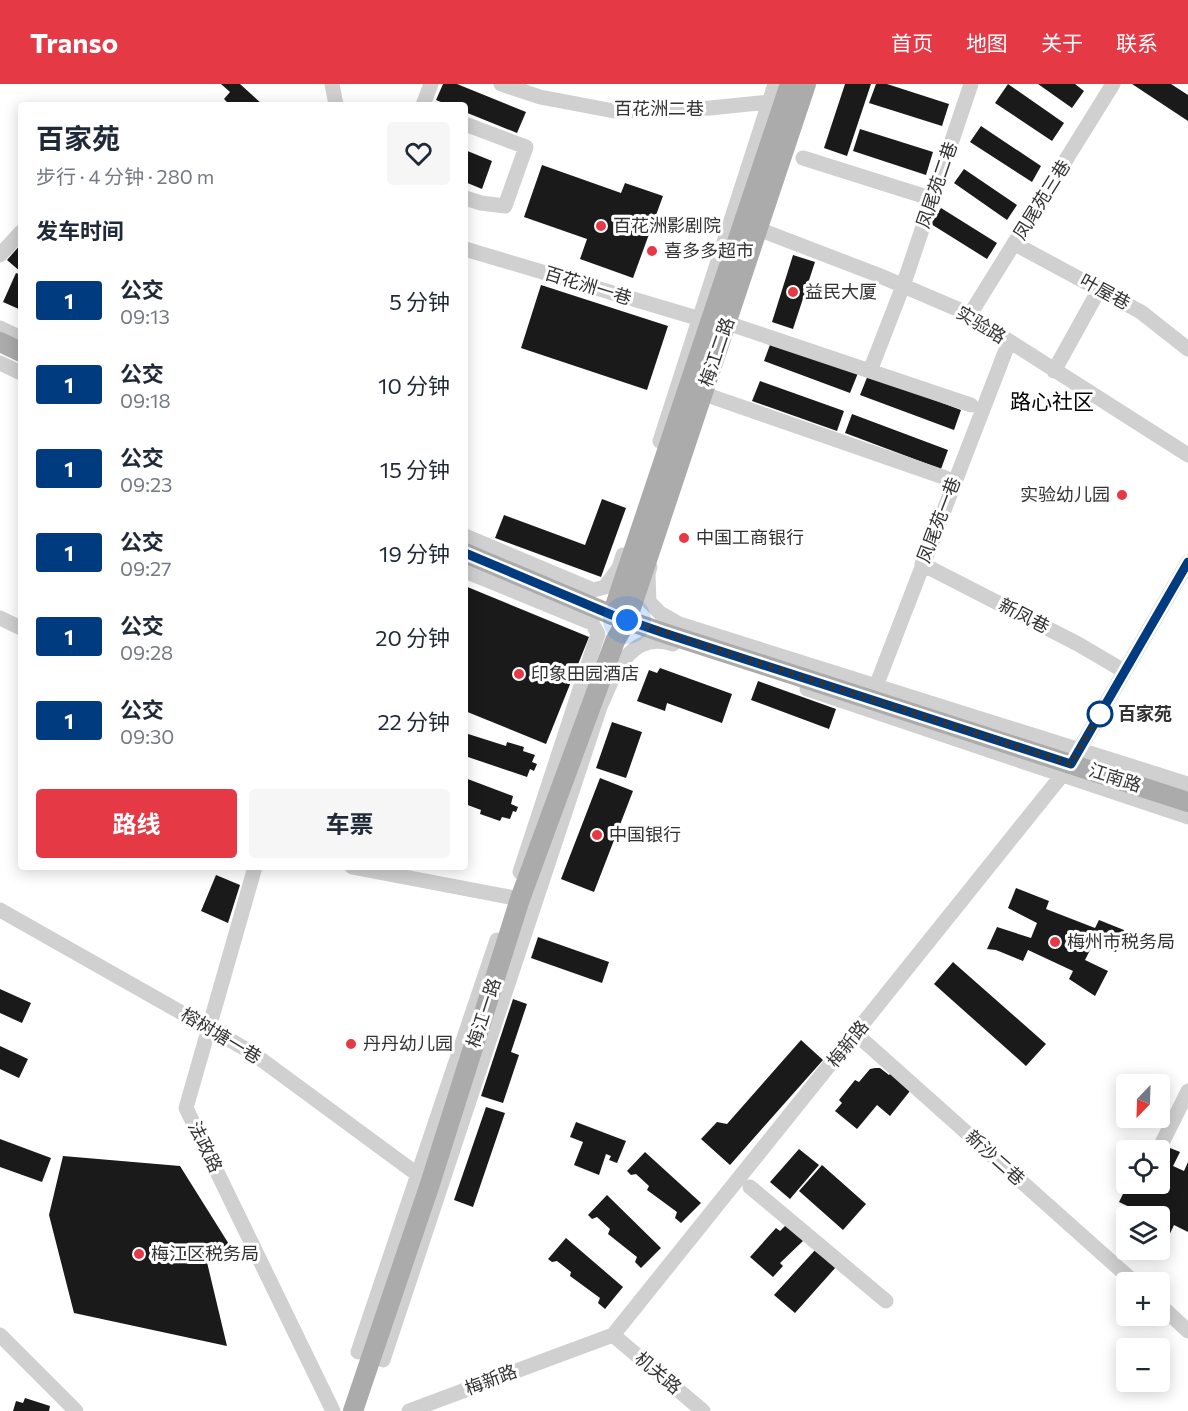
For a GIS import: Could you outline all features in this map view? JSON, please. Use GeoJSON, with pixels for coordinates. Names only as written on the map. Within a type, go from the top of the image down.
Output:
{"type":"FeatureCollection","features":[{"type":"Feature","properties":{"kind":"main road","name":"梅江二路"},"geometry":{"type":"LineString","coordinates":[[620,617],[758,229],[806,84]]}},
{"type":"Feature","properties":{"kind":"main road","name":"梅江二路"},"geometry":{"type":"LineString","coordinates":[[620,617],[705,321],[780,93]]}},
{"type":"Feature","properties":{"kind":"main road"},"geometry":{"type":"LineString","coordinates":[[0,342],[18,351]]}},
{"type":"Feature","properties":{"kind":"main road","name":"江南路"},"geometry":{"type":"LineString","coordinates":[[468,555],[620,617],[1188,802]]}},
{"type":"Feature","properties":{"kind":"main road","name":"梅江一路"},"geometry":{"type":"LineString","coordinates":[[353,1411],[424,1179],[516,898],[615,641],[620,617]]}},
{"type":"Feature","properties":{"kind":"street"},"geometry":{"type":"LineString","coordinates":[[424,102],[431,84]]}},
{"type":"Feature","properties":{"kind":"street","name":"百花洲二巷"},"geometry":{"type":"LineString","coordinates":[[501,84],[540,97],[614,111],[710,108],[780,93]]}},
{"type":"Feature","properties":{"kind":"street"},"geometry":{"type":"LineString","coordinates":[[816,84],[648,574],[650,602],[660,613],[679,624],[1188,784]]}},
{"type":"Feature","properties":{"kind":"street","name":"凤尾苑二巷"},"geometry":{"type":"LineString","coordinates":[[870,371],[903,286],[971,84]]}},
{"type":"Feature","properties":{"kind":"street","name":"凤尾苑三巷"},"geometry":{"type":"LineString","coordinates":[[969,316],[1113,84]]}},
{"type":"Feature","properties":{"kind":"street"},"geometry":{"type":"LineString","coordinates":[[468,125],[526,147],[505,206],[468,199]]}},
{"type":"Feature","properties":{"kind":"street"},"geometry":{"type":"LineString","coordinates":[[803,158],[933,199]]}},
{"type":"Feature","properties":{"kind":"street","name":"实验路"},"geometry":{"type":"LineString","coordinates":[[758,229],[903,286],[969,316],[1188,455]]}},
{"type":"Feature","properties":{"kind":"street"},"geometry":{"type":"LineString","coordinates":[[0,255],[18,234]]}},
{"type":"Feature","properties":{"kind":"street","name":"叶屋巷"},"geometry":{"type":"LineString","coordinates":[[1015,244],[1141,312],[1188,349]]}},
{"type":"Feature","properties":{"kind":"street","name":"百花洲一巷"},"geometry":{"type":"LineString","coordinates":[[468,250],[705,321]]}},
{"type":"Feature","properties":{"kind":"street"},"geometry":{"type":"LineString","coordinates":[[1054,371],[1100,288]]}},
{"type":"Feature","properties":{"kind":"street"},"geometry":{"type":"LineString","coordinates":[[468,537],[593,590],[605,587],[619,568],[705,321]]}},
{"type":"Feature","properties":{"kind":"street"},"geometry":{"type":"LineString","coordinates":[[730,324],[972,405]]}},
{"type":"Feature","properties":{"kind":"street"},"geometry":{"type":"LineString","coordinates":[[0,328],[18,337]]}},
{"type":"Feature","properties":{"kind":"street","name":"凤尾苑一巷"},"geometry":{"type":"LineString","coordinates":[[871,699],[1009,342]]}},
{"type":"Feature","properties":{"kind":"street"},"geometry":{"type":"LineString","coordinates":[[0,363],[18,372]]}},
{"type":"Feature","properties":{"kind":"street"},"geometry":{"type":"LineString","coordinates":[[707,395],[945,478]]}},
{"type":"Feature","properties":{"kind":"street","name":"梅新路"},"geometry":{"type":"LineString","coordinates":[[410,1411],[613,1335],[1071,764],[1188,562]]}},
{"type":"Feature","properties":{"kind":"street","name":"新凤巷"},"geometry":{"type":"LineString","coordinates":[[922,564],[1078,644],[1124,671]]}},
{"type":"Feature","properties":{"kind":"street"},"geometry":{"type":"LineString","coordinates":[[368,870],[516,898],[598,634],[592,623],[468,572]]}},
{"type":"Feature","properties":{"kind":"street"},"geometry":{"type":"LineString","coordinates":[[0,618],[18,627]]}},
{"type":"Feature","properties":{"kind":"street"},"geometry":{"type":"LineString","coordinates":[[383,1360],[600,707],[621,661],[644,642],[662,640],[1188,817]]}},
{"type":"Feature","properties":{"kind":"street","name":"法政路"},"geometry":{"type":"LineString","coordinates":[[254,870],[186,1108],[333,1411]]}},
{"type":"Feature","properties":{"kind":"street","name":"榕树塘一巷"},"geometry":{"type":"LineString","coordinates":[[0,910],[251,1052],[424,1179]]}},
{"type":"Feature","properties":{"kind":"street","name":"新沙二巷"},"geometry":{"type":"LineString","coordinates":[[856,1034],[1123,1272]]}},
{"type":"Feature","properties":{"kind":"street"},"geometry":{"type":"LineString","coordinates":[[1164,1140],[1188,1091]]}},
{"type":"Feature","properties":{"kind":"street"},"geometry":{"type":"LineString","coordinates":[[358,1352],[424,1179]]}},
{"type":"Feature","properties":{"kind":"street"},"geometry":{"type":"LineString","coordinates":[[750,1187],[886,1301]]}},
{"type":"Feature","properties":{"kind":"street"},"geometry":{"type":"LineString","coordinates":[[1170,1314],[1188,1331]]}},
{"type":"Feature","properties":{"kind":"street"},"geometry":{"type":"LineString","coordinates":[[0,1335],[76,1411]]}},
{"type":"Feature","properties":{"kind":"street","name":"机关路"},"geometry":{"type":"LineString","coordinates":[[613,1335],[703,1411]]}},
{"type":"Feature","properties":{"kind":"building"},"geometry":{"type":"Polygon","coordinates":[[[221,84],[240,84],[260,102],[227,102],[224,99],[230,92],[221,84]]]}},
{"type":"Feature","properties":{"kind":"building"},"geometry":{"type":"Polygon","coordinates":[[[443,84],[457,84],[526,112],[517,133],[468,113],[468,102],[436,100],[443,84]]]}},
{"type":"Feature","properties":{"kind":"building"},"geometry":{"type":"Polygon","coordinates":[[[845,84],[871,84],[847,156],[824,148],[845,84]]]}},
{"type":"Feature","properties":{"kind":"building"},"geometry":{"type":"Polygon","coordinates":[[[876,84],[887,84],[949,104],[942,126],[869,103],[876,84]]]}},
{"type":"Feature","properties":{"kind":"building"},"geometry":{"type":"Polygon","coordinates":[[[1008,84],[1064,123],[1052,141],[995,103],[1008,84]]]}},
{"type":"Feature","properties":{"kind":"building"},"geometry":{"type":"Polygon","coordinates":[[[1038,84],[1075,84],[1084,91],[1072,108],[1038,84]]]}},
{"type":"Feature","properties":{"kind":"building"},"geometry":{"type":"Polygon","coordinates":[[[1132,84],[1171,84],[1188,95],[1188,121],[1132,84]]]}},
{"type":"Feature","properties":{"kind":"building"},"geometry":{"type":"Polygon","coordinates":[[[981,126],[1041,166],[1032,182],[970,142],[981,126]]]}},
{"type":"Feature","properties":{"kind":"building"},"geometry":{"type":"Polygon","coordinates":[[[860,129],[933,152],[926,175],[853,151],[860,129]]]}},
{"type":"Feature","properties":{"kind":"building"},"geometry":{"type":"Polygon","coordinates":[[[468,151],[492,161],[482,189],[468,183],[468,151]]]}},
{"type":"Feature","properties":{"kind":"building","name":"百花洲影剧院"},"geometry":{"type":"Polygon","coordinates":[[[542,165],[621,193],[625,183],[663,196],[633,278],[580,259],[587,239],[524,217],[542,165]]]}},
{"type":"Feature","properties":{"kind":"building"},"geometry":{"type":"Polygon","coordinates":[[[964,169],[1017,205],[1007,220],[954,183],[964,169]]]}},
{"type":"Feature","properties":{"kind":"building"},"geometry":{"type":"Polygon","coordinates":[[[941,208],[997,243],[987,259],[931,224],[941,208]]]}},
{"type":"Feature","properties":{"kind":"building"},"geometry":{"type":"Polygon","coordinates":[[[18,247],[18,269],[7,260],[18,247]]]}},
{"type":"Feature","properties":{"kind":"building","name":"益民大厦"},"geometry":{"type":"Polygon","coordinates":[[[793,255],[815,262],[793,329],[772,322],[793,255]]]}},
{"type":"Feature","properties":{"kind":"building"},"geometry":{"type":"Polygon","coordinates":[[[16,273],[18,274],[18,309],[3,302],[16,273]]]}},
{"type":"Feature","properties":{"kind":"building"},"geometry":{"type":"Polygon","coordinates":[[[541,285],[668,326],[647,390],[521,348],[541,285]]]}},
{"type":"Feature","properties":{"kind":"building"},"geometry":{"type":"Polygon","coordinates":[[[771,342],[858,373],[850,393],[764,361],[771,342]]]}},
{"type":"Feature","properties":{"kind":"building"},"geometry":{"type":"Polygon","coordinates":[[[868,375],[961,410],[954,430],[860,395],[868,375]]]}},
{"type":"Feature","properties":{"kind":"building"},"geometry":{"type":"Polygon","coordinates":[[[760,381],[844,411],[837,431],[752,401],[760,381]]]}},
{"type":"Feature","properties":{"kind":"building"},"geometry":{"type":"Polygon","coordinates":[[[852,414],[948,450],[941,469],[845,433],[852,414]]]}},
{"type":"Feature","properties":{"kind":"building"},"geometry":{"type":"Polygon","coordinates":[[[602,499],[626,508],[601,577],[495,538],[504,515],[585,545],[602,499]]]}},
{"type":"Feature","properties":{"kind":"building","name":"印象田园酒店"},"geometry":{"type":"Polygon","coordinates":[[[468,587],[589,637],[546,744],[468,712],[468,587]]]}},
{"type":"Feature","properties":{"kind":"building"},"geometry":{"type":"Polygon","coordinates":[[[660,668],[732,694],[722,723],[667,703],[665,711],[637,701],[649,670],[657,673],[660,668]]]}},
{"type":"Feature","properties":{"kind":"building"},"geometry":{"type":"Polygon","coordinates":[[[758,681],[836,709],[829,729],[751,700],[758,681]]]}},
{"type":"Feature","properties":{"kind":"building"},"geometry":{"type":"Polygon","coordinates":[[[612,722],[642,732],[626,778],[596,768],[612,722]]]}},
{"type":"Feature","properties":{"kind":"building"},"geometry":{"type":"Polygon","coordinates":[[[468,734],[506,746],[507,742],[524,747],[523,751],[535,755],[532,762],[537,764],[534,771],[530,769],[527,777],[468,757],[468,734]]]}},
{"type":"Feature","properties":{"kind":"building","name":"中国银行"},"geometry":{"type":"Polygon","coordinates":[[[600,778],[633,791],[594,892],[561,879],[600,778]]]}},
{"type":"Feature","properties":{"kind":"building"},"geometry":{"type":"Polygon","coordinates":[[[468,779],[513,796],[511,804],[518,807],[516,812],[513,811],[510,819],[502,817],[500,821],[480,814],[481,810],[468,805],[468,779]]]}},
{"type":"Feature","properties":{"kind":"building"},"geometry":{"type":"Polygon","coordinates":[[[216,875],[240,885],[228,923],[201,911],[216,875]]]}},
{"type":"Feature","properties":{"kind":"building","name":"梅州市税务局"},"geometry":{"type":"Polygon","coordinates":[[[1016,888],[1049,901],[1046,909],[1095,928],[1099,920],[1124,930],[1116,952],[1092,946],[1085,960],[1108,971],[1095,996],[1069,979],[1073,971],[1028,950],[1023,961],[996,950],[987,949],[997,927],[1031,938],[1037,923],[1008,908],[1016,888]]]}},
{"type":"Feature","properties":{"kind":"building"},"geometry":{"type":"Polygon","coordinates":[[[538,937],[609,962],[602,983],[531,958],[538,937]]]}},
{"type":"Feature","properties":{"kind":"building"},"geometry":{"type":"Polygon","coordinates":[[[953,962],[1046,1044],[1026,1066],[934,984],[953,962]]]}},
{"type":"Feature","properties":{"kind":"building"},"geometry":{"type":"Polygon","coordinates":[[[0,989],[31,1003],[22,1023],[0,1013],[0,989]]]}},
{"type":"Feature","properties":{"kind":"building"},"geometry":{"type":"Polygon","coordinates":[[[513,999],[527,1004],[511,1052],[519,1055],[503,1103],[481,1096],[513,999]]]}},
{"type":"Feature","properties":{"kind":"building"},"geometry":{"type":"Polygon","coordinates":[[[801,1040],[823,1060],[730,1165],[701,1139],[717,1122],[727,1124],[801,1040]]]}},
{"type":"Feature","properties":{"kind":"building"},"geometry":{"type":"Polygon","coordinates":[[[0,1046],[28,1059],[19,1078],[0,1069],[0,1046]]]}},
{"type":"Feature","properties":{"kind":"building"},"geometry":{"type":"Polygon","coordinates":[[[880,1068],[889,1075],[891,1073],[910,1091],[890,1116],[877,1105],[857,1129],[835,1111],[842,1103],[839,1100],[855,1080],[859,1082],[870,1069],[880,1068]]]}},
{"type":"Feature","properties":{"kind":"building"},"geometry":{"type":"Polygon","coordinates":[[[486,1107],[505,1113],[473,1207],[454,1200],[486,1107]]]}},
{"type":"Feature","properties":{"kind":"building"},"geometry":{"type":"Polygon","coordinates":[[[576,1122],[626,1141],[617,1163],[609,1160],[611,1156],[606,1154],[599,1175],[574,1165],[583,1142],[570,1137],[576,1122]]]}},
{"type":"Feature","properties":{"kind":"building"},"geometry":{"type":"Polygon","coordinates":[[[0,1139],[51,1158],[42,1182],[0,1167],[0,1139]]]}},
{"type":"Feature","properties":{"kind":"building"},"geometry":{"type":"Polygon","coordinates":[[[1170,1148],[1180,1152],[1173,1166],[1184,1171],[1188,1162],[1188,1232],[1174,1225],[1170,1234],[1170,1206],[1128,1206],[1119,1202],[1123,1194],[1170,1194],[1170,1148]]]}},
{"type":"Feature","properties":{"kind":"building"},"geometry":{"type":"Polygon","coordinates":[[[799,1149],[819,1165],[790,1199],[770,1182],[799,1149]]]}},
{"type":"Feature","properties":{"kind":"building"},"geometry":{"type":"Polygon","coordinates":[[[645,1152],[701,1203],[681,1223],[675,1218],[677,1212],[647,1190],[649,1186],[636,1174],[631,1175],[627,1171],[645,1152]]]}},
{"type":"Feature","properties":{"kind":"building","name":"梅江区税务局"},"geometry":{"type":"Polygon","coordinates":[[[63,1156],[180,1166],[232,1249],[206,1258],[227,1346],[74,1313],[49,1215],[63,1156]]]}},
{"type":"Feature","properties":{"kind":"building"},"geometry":{"type":"Polygon","coordinates":[[[822,1165],[866,1204],[843,1230],[799,1191],[822,1165]]]}},
{"type":"Feature","properties":{"kind":"building"},"geometry":{"type":"Polygon","coordinates":[[[607,1195],[661,1248],[641,1268],[635,1262],[637,1257],[608,1234],[610,1229],[597,1217],[592,1219],[588,1215],[607,1195]]]}},
{"type":"Feature","properties":{"kind":"building"},"geometry":{"type":"Polygon","coordinates":[[[786,1225],[804,1240],[780,1263],[783,1266],[773,1277],[750,1257],[776,1228],[780,1231],[786,1225]]]}},
{"type":"Feature","properties":{"kind":"building"},"geometry":{"type":"Polygon","coordinates":[[[566,1238],[623,1287],[605,1309],[598,1303],[600,1298],[570,1276],[571,1272],[557,1261],[552,1262],[548,1259],[566,1238]]]}},
{"type":"Feature","properties":{"kind":"building"},"geometry":{"type":"Polygon","coordinates":[[[816,1249],[836,1267],[795,1313],[774,1295],[816,1249]]]}},
{"type":"Feature","properties":{"kind":"building"},"geometry":{"type":"Polygon","coordinates":[[[25,1398],[50,1406],[49,1411],[13,1411],[16,1401],[23,1403],[25,1398]]]}},
{"type":"Feature","properties":{"kind":"bus line","name":"1"},"geometry":{"type":"LineString","coordinates":[[468,554],[612,615],[1071,764],[1188,562]]}},
{"type":"Feature","properties":{"kind":"place","name":"百花洲影剧院"},"geometry":{"type":"Point","coordinates":[601,226]}},
{"type":"Feature","properties":{"kind":"place","name":"喜多多超市"},"geometry":{"type":"Point","coordinates":[652,251]}},
{"type":"Feature","properties":{"kind":"place","name":"益民大厦"},"geometry":{"type":"Point","coordinates":[793,292]}},
{"type":"Feature","properties":{"kind":"place","name":"实验幼儿园"},"geometry":{"type":"Point","coordinates":[1122,495]}},
{"type":"Feature","properties":{"kind":"place","name":"中国工商银行"},"geometry":{"type":"Point","coordinates":[684,538]}},
{"type":"Feature","properties":{"kind":"place","name":"印象田园酒店"},"geometry":{"type":"Point","coordinates":[519,674]}},
{"type":"Feature","properties":{"kind":"place","name":"百家苑"},"geometry":{"type":"Point","coordinates":[1100,714]}},
{"type":"Feature","properties":{"kind":"place","name":"中国银行"},"geometry":{"type":"Point","coordinates":[597,835]}},
{"type":"Feature","properties":{"kind":"place","name":"梅州市税务局"},"geometry":{"type":"Point","coordinates":[1055,942]}},
{"type":"Feature","properties":{"kind":"place","name":"丹丹幼儿园"},"geometry":{"type":"Point","coordinates":[351,1044]}},
{"type":"Feature","properties":{"kind":"place","name":"梅江区税务局"},"geometry":{"type":"Point","coordinates":[139,1254]}},
{"type":"Feature","properties":{"kind":"district","name":"路心社区"},"geometry":{"type":"Point","coordinates":[1052,402]}},
{"type":"Feature","properties":{"kind":"route"},"geometry":{"type":"LineString","coordinates":[[627,620],[1071,764],[1103,708],[1100,714]]}}]}
